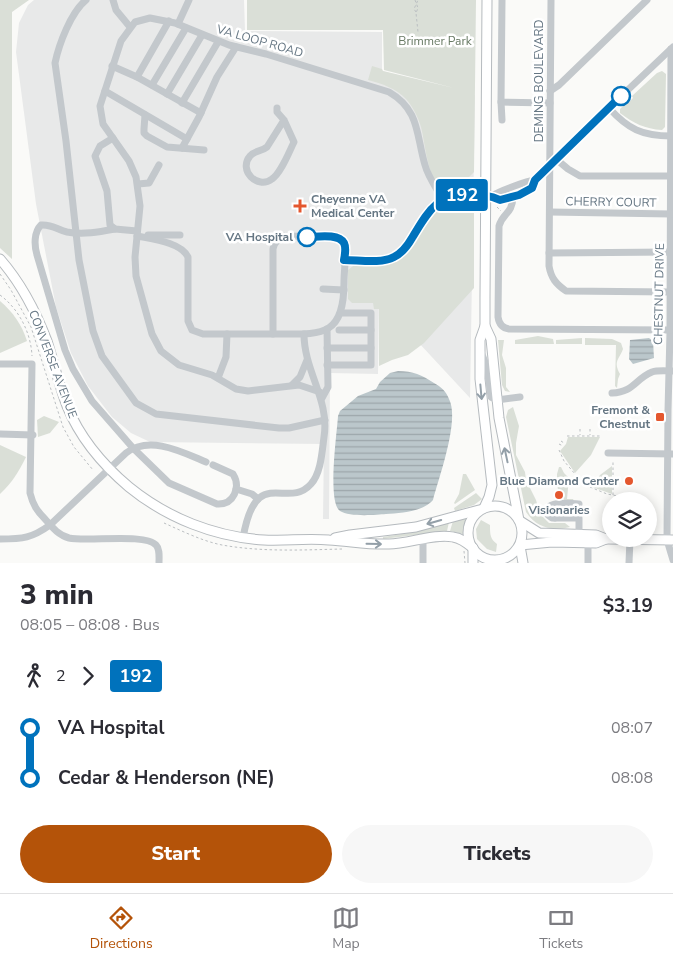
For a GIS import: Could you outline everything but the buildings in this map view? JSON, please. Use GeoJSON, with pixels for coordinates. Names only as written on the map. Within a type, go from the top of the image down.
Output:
{"type":"FeatureCollection","features":[{"type":"Feature","properties":{"kind":"main road"},"geometry":{"type":"LineString","coordinates":[[473,563],[469,527],[489,497],[492,485],[484,419],[480,350],[480,340],[485,326],[489,196],[487,0]]}},
{"type":"Feature","properties":{"kind":"main road","name":"CONVERSE AVENUE"},"geometry":{"type":"LineString","coordinates":[[0,259],[21,286],[42,329],[68,407],[78,428],[110,469],[144,499],[165,512],[195,526],[244,538],[391,544],[453,537],[459,539],[470,548]]}},
{"type":"Feature","properties":{"kind":"main road"},"geometry":{"type":"LineString","coordinates":[[485,326],[490,339],[499,418],[523,533],[520,545],[523,563]]}},
{"type":"Feature","properties":{"kind":"main road"},"geometry":{"type":"LineString","coordinates":[[482,509],[501,506],[512,511],[520,520],[539,533],[596,535],[602,537]]}},
{"type":"Feature","properties":{"kind":"main road","name":"CONVERSE AVENUE"},"geometry":{"type":"LineString","coordinates":[[329,540],[350,535],[416,527],[482,509]]}},
{"type":"Feature","properties":{"kind":"main road"},"geometry":{"type":"LineString","coordinates":[[657,540],[670,540]]}},
{"type":"Feature","properties":{"kind":"main road"},"geometry":{"type":"LineString","coordinates":[[470,548],[484,558],[499,561],[512,555],[520,545],[552,542],[596,543],[602,541]]}},
{"type":"Feature","properties":{"kind":"street"},"geometry":{"type":"LineString","coordinates":[[86,0],[80,4],[72,20],[57,52],[55,63],[86,298],[96,340],[102,356],[136,403],[156,414],[264,427],[290,428],[326,420]]}},
{"type":"Feature","properties":{"kind":"street"},"geometry":{"type":"LineString","coordinates":[[113,0],[116,10],[130,27],[121,41],[112,66],[100,106],[100,114],[103,124],[129,161],[138,184],[140,206],[136,276],[152,334],[158,347],[165,355],[179,365],[218,378],[230,387],[241,391],[292,385],[304,386],[320,395]]}},
{"type":"Feature","properties":{"kind":"street"},"geometry":{"type":"LineString","coordinates":[[178,24],[189,0]]}},
{"type":"Feature","properties":{"kind":"street"},"geometry":{"type":"LineString","coordinates":[[502,0],[502,120]]}},
{"type":"Feature","properties":{"kind":"street","name":"DEMING BOULEVARD"},"geometry":{"type":"LineString","coordinates":[[551,0],[550,103],[553,161],[549,252],[551,276],[557,284],[566,290],[671,292]]}},
{"type":"Feature","properties":{"kind":"street"},"geometry":{"type":"LineString","coordinates":[[550,91],[559,86],[647,0]]}},
{"type":"Feature","properties":{"kind":"street","name":"VA LOOP ROAD"},"geometry":{"type":"LineString","coordinates":[[130,27],[135,22],[145,18],[157,18],[178,24],[218,42],[378,87],[394,95],[404,104],[416,123],[425,166],[442,200]]}},
{"type":"Feature","properties":{"kind":"street"},"geometry":{"type":"LineString","coordinates":[[137,77],[170,22]]}},
{"type":"Feature","properties":{"kind":"street"},"geometry":{"type":"LineString","coordinates":[[152,85],[186,28]]}},
{"type":"Feature","properties":{"kind":"street"},"geometry":{"type":"LineString","coordinates":[[167,94],[202,35]]}},
{"type":"Feature","properties":{"kind":"street"},"geometry":{"type":"LineString","coordinates":[[182,103],[218,42]]}},
{"type":"Feature","properties":{"kind":"street"},"geometry":{"type":"LineString","coordinates":[[182,148],[201,113],[217,77],[236,47]]}},
{"type":"Feature","properties":{"kind":"street"},"geometry":{"type":"LineString","coordinates":[[344,260],[382,260],[395,257],[404,250],[431,209],[442,200],[458,195],[489,196],[500,200],[514,197],[532,188],[535,180],[553,161],[672,48]]}},
{"type":"Feature","properties":{"kind":"street","name":"CHESTNUT DRIVE"},"geometry":{"type":"LineString","coordinates":[[672,48],[670,540],[673,560]]}},
{"type":"Feature","properties":{"kind":"street"},"geometry":{"type":"LineString","coordinates":[[112,66],[137,77],[201,113]]}},
{"type":"Feature","properties":{"kind":"street"},"geometry":{"type":"LineString","coordinates":[[105,91],[187,140]]}},
{"type":"Feature","properties":{"kind":"street"},"geometry":{"type":"LineString","coordinates":[[502,102],[550,103]]}},
{"type":"Feature","properties":{"kind":"street"},"geometry":{"type":"LineString","coordinates":[[278,108],[277,112],[284,120],[294,142],[278,172],[271,180],[261,182],[251,178],[246,169],[248,158],[256,151],[267,147],[284,120]]}},
{"type":"Feature","properties":{"kind":"street"},"geometry":{"type":"LineString","coordinates":[[609,108],[619,119],[636,130],[652,135],[671,136]]}},
{"type":"Feature","properties":{"kind":"street"},"geometry":{"type":"LineString","coordinates":[[145,115],[144,133],[164,146],[204,150]]}},
{"type":"Feature","properties":{"kind":"street"},"geometry":{"type":"LineString","coordinates":[[113,138],[100,146],[95,156],[107,192],[108,222],[115,229]]}},
{"type":"Feature","properties":{"kind":"street"},"geometry":{"type":"LineString","coordinates":[[553,161],[580,176],[672,176]]}},
{"type":"Feature","properties":{"kind":"street"},"geometry":{"type":"LineString","coordinates":[[138,184],[149,182],[159,165]]}},
{"type":"Feature","properties":{"kind":"street"},"geometry":{"type":"LineString","coordinates":[[489,196],[516,187],[527,181],[535,180]]}},
{"type":"Feature","properties":{"kind":"street"},"geometry":{"type":"LineString","coordinates":[[514,197],[511,210],[500,222],[499,226],[498,317],[502,327],[509,330],[671,331]]}},
{"type":"Feature","properties":{"kind":"street","name":"CHERRY COURT"},"geometry":{"type":"LineString","coordinates":[[550,212],[671,214]]}},
{"type":"Feature","properties":{"kind":"street"},"geometry":{"type":"LineString","coordinates":[[0,539],[24,538],[37,534],[50,525],[133,448],[142,446],[167,447],[233,474],[236,489],[230,501],[224,504],[217,504],[170,483],[133,448],[92,401],[73,369],[65,350],[36,255],[36,231],[41,225],[49,224],[65,231],[87,233],[115,229],[137,233],[180,235]]}},
{"type":"Feature","properties":{"kind":"street"},"geometry":{"type":"LineString","coordinates":[[137,233],[170,244],[186,253],[188,257],[188,321],[190,328],[199,333],[227,334],[273,334],[314,334],[327,329],[341,313],[344,303],[344,243],[337,238],[285,236],[280,238],[274,245],[273,334]]}},
{"type":"Feature","properties":{"kind":"street"},"geometry":{"type":"LineString","coordinates":[[549,252],[671,252]]}},
{"type":"Feature","properties":{"kind":"street"},"geometry":{"type":"LineString","coordinates":[[323,288],[344,290]]}},
{"type":"Feature","properties":{"kind":"street"},"geometry":{"type":"LineString","coordinates":[[327,365],[370,365],[371,313],[341,313]]}},
{"type":"Feature","properties":{"kind":"street"},"geometry":{"type":"LineString","coordinates":[[320,395],[328,387],[327,329]]}},
{"type":"Feature","properties":{"kind":"street"},"geometry":{"type":"LineString","coordinates":[[339,330],[371,330]]}},
{"type":"Feature","properties":{"kind":"street"},"geometry":{"type":"LineString","coordinates":[[218,378],[226,358],[227,334]]}},
{"type":"Feature","properties":{"kind":"street"},"geometry":{"type":"LineString","coordinates":[[244,538],[252,507],[258,499],[270,493],[294,493],[310,486],[315,478],[320,462],[326,420],[320,395],[307,360],[304,334]]}},
{"type":"Feature","properties":{"kind":"street"},"geometry":{"type":"LineString","coordinates":[[327,348],[371,348]]}},
{"type":"Feature","properties":{"kind":"street"},"geometry":{"type":"LineString","coordinates":[[480,350],[487,367],[491,397],[497,400],[520,397]]}},
{"type":"Feature","properties":{"kind":"street"},"geometry":{"type":"LineString","coordinates":[[292,385],[302,373],[307,360]]}},
{"type":"Feature","properties":{"kind":"street"},"geometry":{"type":"LineString","coordinates":[[0,364],[32,364],[33,435],[30,493],[34,508],[55,531],[70,538],[138,539],[152,542],[157,545],[159,563]]}},
{"type":"Feature","properties":{"kind":"street"},"geometry":{"type":"LineString","coordinates":[[612,393],[631,388],[651,372],[671,371]]}},
{"type":"Feature","properties":{"kind":"street"},"geometry":{"type":"LineString","coordinates":[[0,434],[33,435]]}},
{"type":"Feature","properties":{"kind":"street"},"geometry":{"type":"LineString","coordinates":[[608,453],[670,454]]}},
{"type":"Feature","properties":{"kind":"street"},"geometry":{"type":"LineString","coordinates":[[236,489],[252,494],[258,499]]}},
{"type":"Feature","properties":{"kind":"street"},"geometry":{"type":"LineString","coordinates":[[579,506],[550,505],[547,509],[548,515],[555,518],[579,518],[579,534]]}},
{"type":"Feature","properties":{"kind":"street"},"geometry":{"type":"LineString","coordinates":[[423,540],[423,563]]}},
{"type":"Feature","properties":{"kind":"street"},"geometry":{"type":"LineString","coordinates":[[588,543],[588,563]]}},
{"type":"Feature","properties":{"kind":"street"},"geometry":{"type":"LineString","coordinates":[[630,547],[630,563]]}},
{"type":"Feature","properties":{"kind":"path"},"geometry":{"type":"LineString","coordinates":[[416,0],[418,32]]}},
{"type":"Feature","properties":{"kind":"path"},"geometry":{"type":"LineString","coordinates":[[497,207],[502,212]]}},
{"type":"Feature","properties":{"kind":"path"},"geometry":{"type":"LineString","coordinates":[[0,274],[31,327],[63,427],[74,447],[93,470]]}},
{"type":"Feature","properties":{"kind":"path"},"geometry":{"type":"LineString","coordinates":[[0,295],[12,305],[25,327],[31,343],[32,364]]}},
{"type":"Feature","properties":{"kind":"path"},"geometry":{"type":"LineString","coordinates":[[580,429],[580,436]]}},
{"type":"Feature","properties":{"kind":"path"},"geometry":{"type":"LineString","coordinates":[[590,429],[590,436]]}},
{"type":"Feature","properties":{"kind":"path"},"geometry":{"type":"LineString","coordinates":[[566,436],[602,436]]}},
{"type":"Feature","properties":{"kind":"path"},"geometry":{"type":"LineString","coordinates":[[563,446],[560,443],[564,443]]}},
{"type":"Feature","properties":{"kind":"path"},"geometry":{"type":"LineString","coordinates":[[559,450],[563,460],[575,474]]}},
{"type":"Feature","properties":{"kind":"path"},"geometry":{"type":"LineString","coordinates":[[559,462],[563,460]]}},
{"type":"Feature","properties":{"kind":"path"},"geometry":{"type":"LineString","coordinates":[[613,462],[613,492]]}},
{"type":"Feature","properties":{"kind":"path"},"geometry":{"type":"LineString","coordinates":[[564,469],[568,467]]}},
{"type":"Feature","properties":{"kind":"path"},"geometry":{"type":"LineString","coordinates":[[613,474],[618,474]]}},
{"type":"Feature","properties":{"kind":"path"},"geometry":{"type":"LineString","coordinates":[[613,484],[618,484]]}},
{"type":"Feature","properties":{"kind":"path"},"geometry":{"type":"LineString","coordinates":[[590,487],[602,492]]}},
{"type":"Feature","properties":{"kind":"path"},"geometry":{"type":"LineString","coordinates":[[595,494],[597,490]]}},
{"type":"Feature","properties":{"kind":"path"},"geometry":{"type":"LineString","coordinates":[[465,563],[470,548]]}},
{"type":"Feature","properties":{"kind":"shaded area"},"geometry":{"type":"Polygon","coordinates":[[[34,0],[244,0],[245,31],[382,32],[382,71],[475,95],[470,398],[379,300],[378,374],[330,373],[329,519],[323,519],[324,444],[150,442],[131,433],[112,417],[88,386],[71,353],[56,307],[36,204],[16,52],[19,23],[28,5],[34,0]]]}},
{"type":"Feature","properties":{"kind":"shaded area"},"geometry":{"type":"Polygon","coordinates":[[[649,338],[653,341],[654,358],[633,364],[629,359],[630,340],[649,338]]]}},
{"type":"Feature","properties":{"kind":"shaded area"},"geometry":{"type":"Polygon","coordinates":[[[398,371],[417,374],[439,386],[449,399],[452,408],[447,449],[433,500],[423,507],[404,512],[369,515],[344,513],[336,505],[333,481],[338,416],[340,411],[358,396],[376,389],[380,382],[390,373],[398,371]]]}},
{"type":"Feature","properties":{"kind":"green space"},"geometry":{"type":"Polygon","coordinates":[[[0,0],[29,0],[12,12],[12,259],[0,248],[0,0]]]}},
{"type":"Feature","properties":{"kind":"green space","name":"Brimmer Park"},"geometry":{"type":"Polygon","coordinates":[[[247,0],[476,0],[474,172],[465,181],[465,186],[445,189],[439,186],[431,172],[421,127],[411,105],[393,89],[368,80],[372,66],[383,71],[454,88],[384,70],[383,30],[247,30],[247,0]]]}},
{"type":"Feature","properties":{"kind":"green space"},"geometry":{"type":"Polygon","coordinates":[[[662,71],[666,74],[665,127],[662,130],[640,125],[620,113],[620,109],[633,98],[632,96],[657,73],[662,71]]]}},
{"type":"Feature","properties":{"kind":"green space"},"geometry":{"type":"Polygon","coordinates":[[[465,201],[465,204],[474,213],[474,288],[424,343],[408,355],[379,366],[379,309],[374,309],[373,303],[352,303],[348,299],[348,270],[357,263],[387,264],[403,256],[411,248],[429,218],[437,210],[449,204],[465,201]]]}},
{"type":"Feature","properties":{"kind":"green space"},"geometry":{"type":"Polygon","coordinates":[[[0,301],[16,319],[27,341],[0,353],[0,301]]]}},
{"type":"Feature","properties":{"kind":"green space"},"geometry":{"type":"Polygon","coordinates":[[[538,336],[553,339],[554,344],[515,344],[515,340],[538,336]]]}},
{"type":"Feature","properties":{"kind":"green space"},"geometry":{"type":"Polygon","coordinates":[[[582,338],[582,344],[556,344],[556,340],[582,338]]]}},
{"type":"Feature","properties":{"kind":"green space"},"geometry":{"type":"Polygon","coordinates":[[[585,338],[612,339],[621,343],[623,349],[617,361],[620,374],[617,388],[615,386],[616,345],[585,345],[585,338]]]}},
{"type":"Feature","properties":{"kind":"green space"},"geometry":{"type":"Polygon","coordinates":[[[498,340],[504,340],[502,355],[506,368],[506,387],[510,392],[505,391],[502,385],[498,340]]]}},
{"type":"Feature","properties":{"kind":"green space"},"geometry":{"type":"Polygon","coordinates":[[[513,407],[519,426],[516,455],[525,472],[526,480],[536,500],[540,514],[549,523],[565,523],[570,527],[557,529],[545,527],[535,522],[526,512],[506,417],[508,410],[513,407]]]}},
{"type":"Feature","properties":{"kind":"green space"},"geometry":{"type":"Polygon","coordinates":[[[44,416],[59,422],[50,433],[38,437],[37,420],[44,416]]]}},
{"type":"Feature","properties":{"kind":"green space"},"geometry":{"type":"Polygon","coordinates":[[[568,437],[600,437],[591,455],[575,473],[560,451],[566,444],[568,437]]]}},
{"type":"Feature","properties":{"kind":"green space"},"geometry":{"type":"Polygon","coordinates":[[[0,445],[26,457],[15,477],[0,494],[0,445]]]}},
{"type":"Feature","properties":{"kind":"green space"},"geometry":{"type":"Polygon","coordinates":[[[612,466],[612,492],[592,487],[600,475],[612,466]]]}},
{"type":"Feature","properties":{"kind":"green space"},"geometry":{"type":"Polygon","coordinates":[[[559,467],[569,478],[567,499],[573,499],[574,501],[566,502],[559,491],[557,486],[560,484],[557,481],[557,474],[559,467]]]}},
{"type":"Feature","properties":{"kind":"green space"},"geometry":{"type":"Polygon","coordinates":[[[463,474],[466,474],[475,490],[455,504],[459,494],[463,474]]]}},
{"type":"Feature","properties":{"kind":"green space"},"geometry":{"type":"Polygon","coordinates":[[[476,493],[482,499],[474,505],[455,511],[454,508],[476,493]]]}},
{"type":"Feature","properties":{"kind":"green space"},"geometry":{"type":"Polygon","coordinates":[[[467,517],[463,534],[450,531],[453,521],[467,517]]]}},
{"type":"Feature","properties":{"kind":"green space"},"geometry":{"type":"Polygon","coordinates":[[[481,520],[490,525],[491,536],[497,544],[496,552],[487,549],[477,539],[476,529],[481,520]]]}},
{"type":"Feature","properties":{"kind":"green space"},"geometry":{"type":"Polygon","coordinates":[[[449,522],[447,531],[383,539],[383,537],[420,531],[449,522]]]}},
{"type":"Feature","properties":{"kind":"bus line","name":"192"},"geometry":{"type":"LineString","coordinates":[[307,237],[334,237],[340,239],[345,246],[344,260],[389,260],[404,250],[431,209],[444,199],[458,195],[475,195],[492,196],[500,200],[519,195],[532,188],[535,180],[550,164],[621,96]]}},
{"type":"Feature","properties":{"kind":"place","name":"Cheyenne VA Medical Center"},"geometry":{"type":"Point","coordinates":[300,206]}},
{"type":"Feature","properties":{"kind":"place","name":"VA Hospital"},"geometry":{"type":"Point","coordinates":[307,237]}},
{"type":"Feature","properties":{"kind":"place","name":"Fremont & Chestnut"},"geometry":{"type":"Point","coordinates":[660,417]}},
{"type":"Feature","properties":{"kind":"place","name":"Blue Diamond Center"},"geometry":{"type":"Point","coordinates":[629,481]}},
{"type":"Feature","properties":{"kind":"place","name":"Visionaries"},"geometry":{"type":"Point","coordinates":[559,495]}}]}
